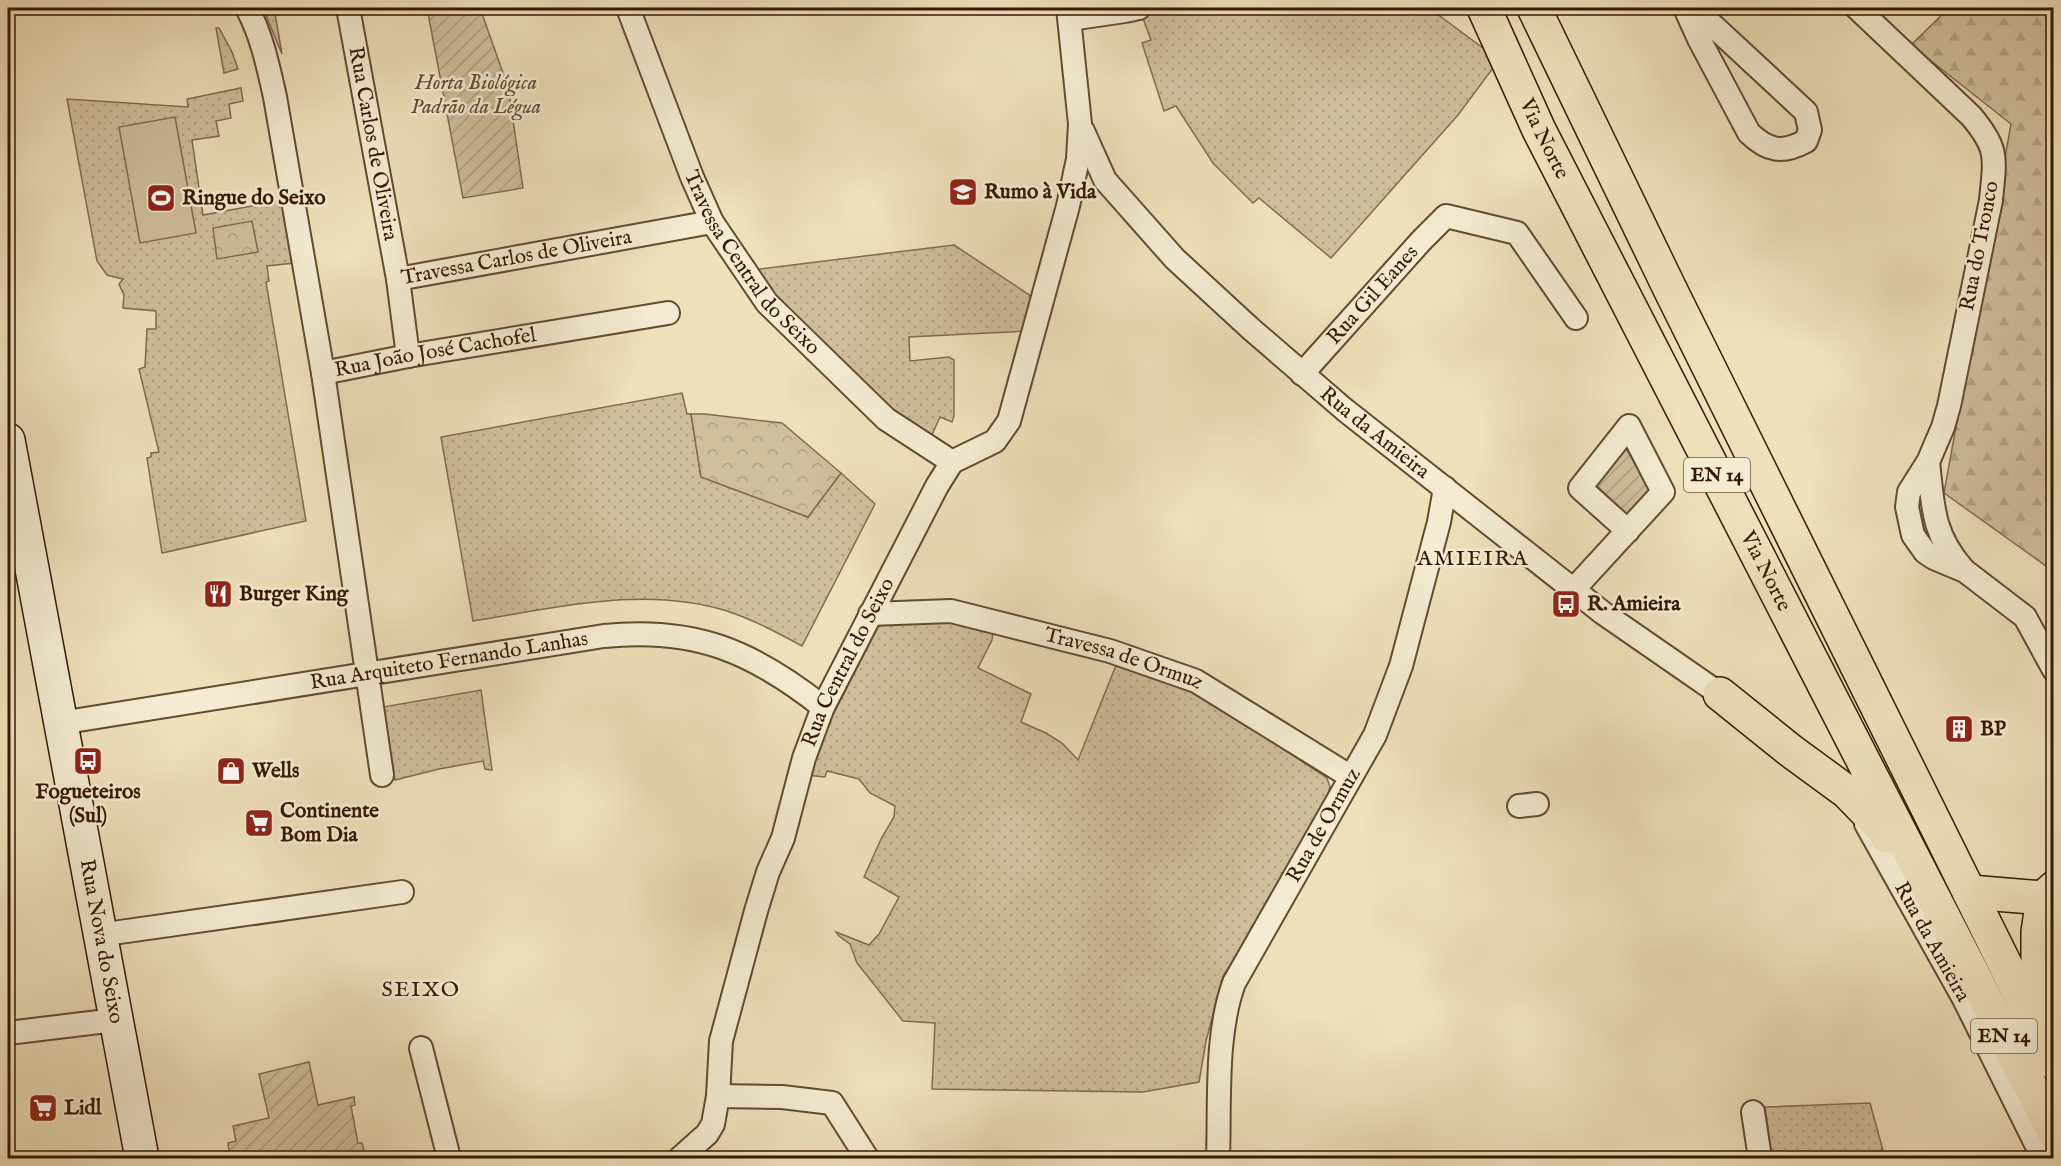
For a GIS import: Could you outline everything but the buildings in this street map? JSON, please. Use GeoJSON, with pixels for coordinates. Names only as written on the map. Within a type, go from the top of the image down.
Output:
{"type":"FeatureCollection","features":[{"type":"Feature","properties":{"kind":"highway","name":"Via Norte"},"geometry":{"type":"LineString","coordinates":[[1484,8],[1539,130],[2054,1132]]}},
{"type":"Feature","properties":{"kind":"highway","name":"Via Norte"},"geometry":{"type":"LineString","coordinates":[[1534,8],[1670,289],[2054,1063]]}},
{"type":"Feature","properties":{"kind":"highway"},"geometry":{"type":"LineString","coordinates":[[1720,694],[1847,792],[1883,829],[1902,863],[1954,941]]}},
{"type":"Feature","properties":{"kind":"highway"},"geometry":{"type":"LineString","coordinates":[[1970,892],[1999,896],[2048,893],[2038,932],[2038,966],[2043,1001],[2054,1036]]}},
{"type":"Feature","properties":{"kind":"main road","name":"Rua Nova do Seixo"},"geometry":{"type":"LineString","coordinates":[[8,440],[142,1158]]}},
{"type":"Feature","properties":{"kind":"street","name":"Rua João José Cachofel"},"geometry":{"type":"LineString","coordinates":[[247,8],[257,27],[269,72],[306,266],[323,373],[408,356],[668,313]]}},
{"type":"Feature","properties":{"kind":"street","name":"Rua Carlos de Oliveira"},"geometry":{"type":"LineString","coordinates":[[348,8],[398,279]]}},
{"type":"Feature","properties":{"kind":"street","name":"Travessa Central do Seixo"},"geometry":{"type":"LineString","coordinates":[[628,8],[692,177],[712,222],[767,303],[886,419],[952,462]]}},
{"type":"Feature","properties":{"kind":"street"},"geometry":{"type":"LineString","coordinates":[[952,462],[995,441],[1009,421],[1071,194],[1078,159],[1080,124],[1069,13],[1125,11],[1139,8]]}},
{"type":"Feature","properties":{"kind":"street"},"geometry":{"type":"LineString","coordinates":[[1685,8],[1749,133],[1761,144],[1779,150],[1793,148],[1806,141],[1810,130],[1806,112],[1694,8]]}},
{"type":"Feature","properties":{"kind":"street","name":"Rua do Tronco"},"geometry":{"type":"LineString","coordinates":[[1857,8],[1971,116],[1986,134],[1992,146],[1995,165],[1991,200],[1949,406],[1928,462],[1935,523],[1951,555],[1965,571],[2025,617],[2054,670]]}},
{"type":"Feature","properties":{"kind":"street","name":"Rua da Amieira"},"geometry":{"type":"LineString","coordinates":[[1080,124],[1105,180],[1175,259],[1302,374],[1603,613],[1720,694]]}},
{"type":"Feature","properties":{"kind":"street"},"geometry":{"type":"LineString","coordinates":[[1071,194],[1105,180]]}},
{"type":"Feature","properties":{"kind":"street","name":"Rua Gil Eanes"},"geometry":{"type":"LineString","coordinates":[[1302,374],[1446,216],[1517,233],[1576,318]]}},
{"type":"Feature","properties":{"kind":"street","name":"Travessa Carlos de Oliveira"},"geometry":{"type":"LineString","coordinates":[[408,356],[398,279],[712,222]]}},
{"type":"Feature","properties":{"kind":"street"},"geometry":{"type":"LineString","coordinates":[[323,373],[382,775]]}},
{"type":"Feature","properties":{"kind":"street","name":"Rua Central do Seixo"},"geometry":{"type":"LineString","coordinates":[[680,1158],[707,1134],[713,1125],[718,1096],[722,1041],[756,911],[768,872],[783,838],[804,758],[823,707],[937,486],[952,462]]}},
{"type":"Feature","properties":{"kind":"street","name":"Rua de Ormuz"},"geometry":{"type":"LineString","coordinates":[[1218,1158],[1222,1043],[1228,998],[1234,982],[1375,735],[1401,666],[1439,522],[1445,489]]}},
{"type":"Feature","properties":{"kind":"street"},"geometry":{"type":"LineString","coordinates":[[1574,589],[1628,531]]}},
{"type":"Feature","properties":{"kind":"street","name":"Travessa de Ormuz"},"geometry":{"type":"LineString","coordinates":[[870,615],[951,611],[1110,651],[1196,681],[1351,777]]}},
{"type":"Feature","properties":{"kind":"street","name":"Rua Arquiteto Fernando Lanhas"},"geometry":{"type":"LineString","coordinates":[[60,723],[367,673],[636,633],[658,633],[710,643],[785,678],[823,707]]}},
{"type":"Feature","properties":{"kind":"street","name":"Rua da Amieira"},"geometry":{"type":"LineString","coordinates":[[1847,792],[1964,999],[2043,1158]]}},
{"type":"Feature","properties":{"kind":"street"},"geometry":{"type":"LineString","coordinates":[[99,935],[402,892]]}},
{"type":"Feature","properties":{"kind":"street"},"geometry":{"type":"LineString","coordinates":[[8,1032],[115,1020]]}},
{"type":"Feature","properties":{"kind":"street"},"geometry":{"type":"LineString","coordinates":[[421,1048],[449,1158]]}},
{"type":"Feature","properties":{"kind":"street"},"geometry":{"type":"LineString","coordinates":[[718,1096],[782,1097],[832,1103],[867,1158]]}},
{"type":"Feature","properties":{"kind":"street"},"geometry":{"type":"LineString","coordinates":[[1754,1112],[1760,1158]]}},
{"type":"Feature","properties":{"kind":"green space"},"geometry":{"type":"Polygon","coordinates":[[[274,8],[282,54],[265,13],[274,8]]]}},
{"type":"Feature","properties":{"kind":"green space","name":"Horta Biológica Padrão da Légua"},"geometry":{"type":"Polygon","coordinates":[[[427,8],[480,8],[508,87],[523,188],[463,198],[427,8]]]}},
{"type":"Feature","properties":{"kind":"green space"},"geometry":{"type":"Polygon","coordinates":[[[1161,8],[1178,8],[1183,12],[1188,8],[1429,8],[1499,60],[1458,115],[1331,258],[1259,198],[1253,203],[1213,163],[1176,106],[1164,111],[1142,43],[1151,40],[1141,13],[1161,8]]]}},
{"type":"Feature","properties":{"kind":"green space"},"geometry":{"type":"Polygon","coordinates":[[[1949,8],[2053,8],[2053,571],[1944,493],[2011,124],[1911,45],[1949,8]]]}},
{"type":"Feature","properties":{"kind":"green space"},"geometry":{"type":"Polygon","coordinates":[[[216,28],[219,28],[232,52],[238,69],[224,73],[216,28]]]}},
{"type":"Feature","properties":{"kind":"green space"},"geometry":{"type":"Polygon","coordinates":[[[241,88],[243,101],[229,104],[231,118],[216,121],[219,136],[192,140],[203,215],[285,200],[294,263],[267,266],[269,281],[266,282],[306,521],[162,553],[147,458],[151,457],[151,453],[159,452],[139,369],[145,367],[147,329],[156,329],[156,311],[123,308],[124,295],[119,284],[123,279],[107,275],[97,261],[67,99],[188,107],[187,99],[241,88]]]}},
{"type":"Feature","properties":{"kind":"green space","name":"Ringue do Seixo"},"geometry":{"type":"Polygon","coordinates":[[[175,117],[196,233],[140,243],[119,127],[175,117]]]}},
{"type":"Feature","properties":{"kind":"green space"},"geometry":{"type":"Polygon","coordinates":[[[252,221],[258,252],[217,259],[213,228],[252,221]]]}},
{"type":"Feature","properties":{"kind":"green space"},"geometry":{"type":"Polygon","coordinates":[[[954,245],[1031,296],[1026,331],[909,337],[910,361],[949,357],[954,360],[954,416],[952,422],[940,417],[930,439],[872,397],[751,270],[954,245]]]}},
{"type":"Feature","properties":{"kind":"green space"},"geometry":{"type":"Polygon","coordinates":[[[682,393],[687,414],[691,414],[701,477],[808,517],[841,473],[875,504],[802,646],[727,611],[696,603],[664,600],[600,601],[473,621],[441,437],[682,393]]]}},
{"type":"Feature","properties":{"kind":"green space"},"geometry":{"type":"Polygon","coordinates":[[[691,414],[782,423],[841,473],[808,517],[701,477],[691,414]]]}},
{"type":"Feature","properties":{"kind":"green space"},"geometry":{"type":"Polygon","coordinates":[[[1625,447],[1652,491],[1628,516],[1595,484],[1625,447]]]}},
{"type":"Feature","properties":{"kind":"green space"},"geometry":{"type":"Polygon","coordinates":[[[881,621],[965,622],[993,633],[992,640],[978,668],[1031,694],[1021,722],[1062,743],[1078,760],[1117,663],[1187,685],[1327,778],[1330,787],[1325,809],[1223,976],[1206,1041],[1199,1082],[1143,1092],[932,1089],[935,1023],[903,1021],[857,963],[850,944],[836,932],[869,945],[879,934],[899,897],[864,877],[894,817],[895,806],[870,793],[859,779],[827,771],[825,777],[805,775],[816,748],[881,621]]]}},
{"type":"Feature","properties":{"kind":"green space"},"geometry":{"type":"Polygon","coordinates":[[[481,690],[492,770],[485,769],[483,761],[395,780],[383,707],[481,690]]]}},
{"type":"Feature","properties":{"kind":"green space"},"geometry":{"type":"Polygon","coordinates":[[[309,1062],[318,1105],[354,1097],[355,1105],[351,1106],[358,1143],[362,1143],[366,1158],[230,1157],[228,1143],[236,1141],[233,1126],[269,1118],[259,1074],[309,1062]]]}},
{"type":"Feature","properties":{"kind":"green space"},"geometry":{"type":"Polygon","coordinates":[[[1870,1103],[1885,1158],[1772,1158],[1765,1107],[1870,1103]]]}},
{"type":"Feature","properties":{"kind":"place","name":"Rumo à Vida"},"geometry":{"type":"Point","coordinates":[963,192]}},
{"type":"Feature","properties":{"kind":"place","name":"Ringue do Seixo"},"geometry":{"type":"Point","coordinates":[161,198]}},
{"type":"Feature","properties":{"kind":"place","name":"Burger King"},"geometry":{"type":"Point","coordinates":[218,594]}},
{"type":"Feature","properties":{"kind":"place","name":"R. Amieira"},"geometry":{"type":"Point","coordinates":[1566,604]}},
{"type":"Feature","properties":{"kind":"place","name":"BP"},"geometry":{"type":"Point","coordinates":[1959,729]}},
{"type":"Feature","properties":{"kind":"place","name":"Fogueteiros (Sul)"},"geometry":{"type":"Point","coordinates":[88,761]}},
{"type":"Feature","properties":{"kind":"place","name":"Wells"},"geometry":{"type":"Point","coordinates":[231,771]}},
{"type":"Feature","properties":{"kind":"place","name":"Continente Bom Dia"},"geometry":{"type":"Point","coordinates":[259,823]}},
{"type":"Feature","properties":{"kind":"place","name":"Lidl"},"geometry":{"type":"Point","coordinates":[43,1108]}},
{"type":"Feature","properties":{"kind":"district","name":"AMIEIRA"},"geometry":{"type":"Point","coordinates":[1473,559]}},
{"type":"Feature","properties":{"kind":"district","name":"SEIXO"},"geometry":{"type":"Point","coordinates":[421,990]}}]}
